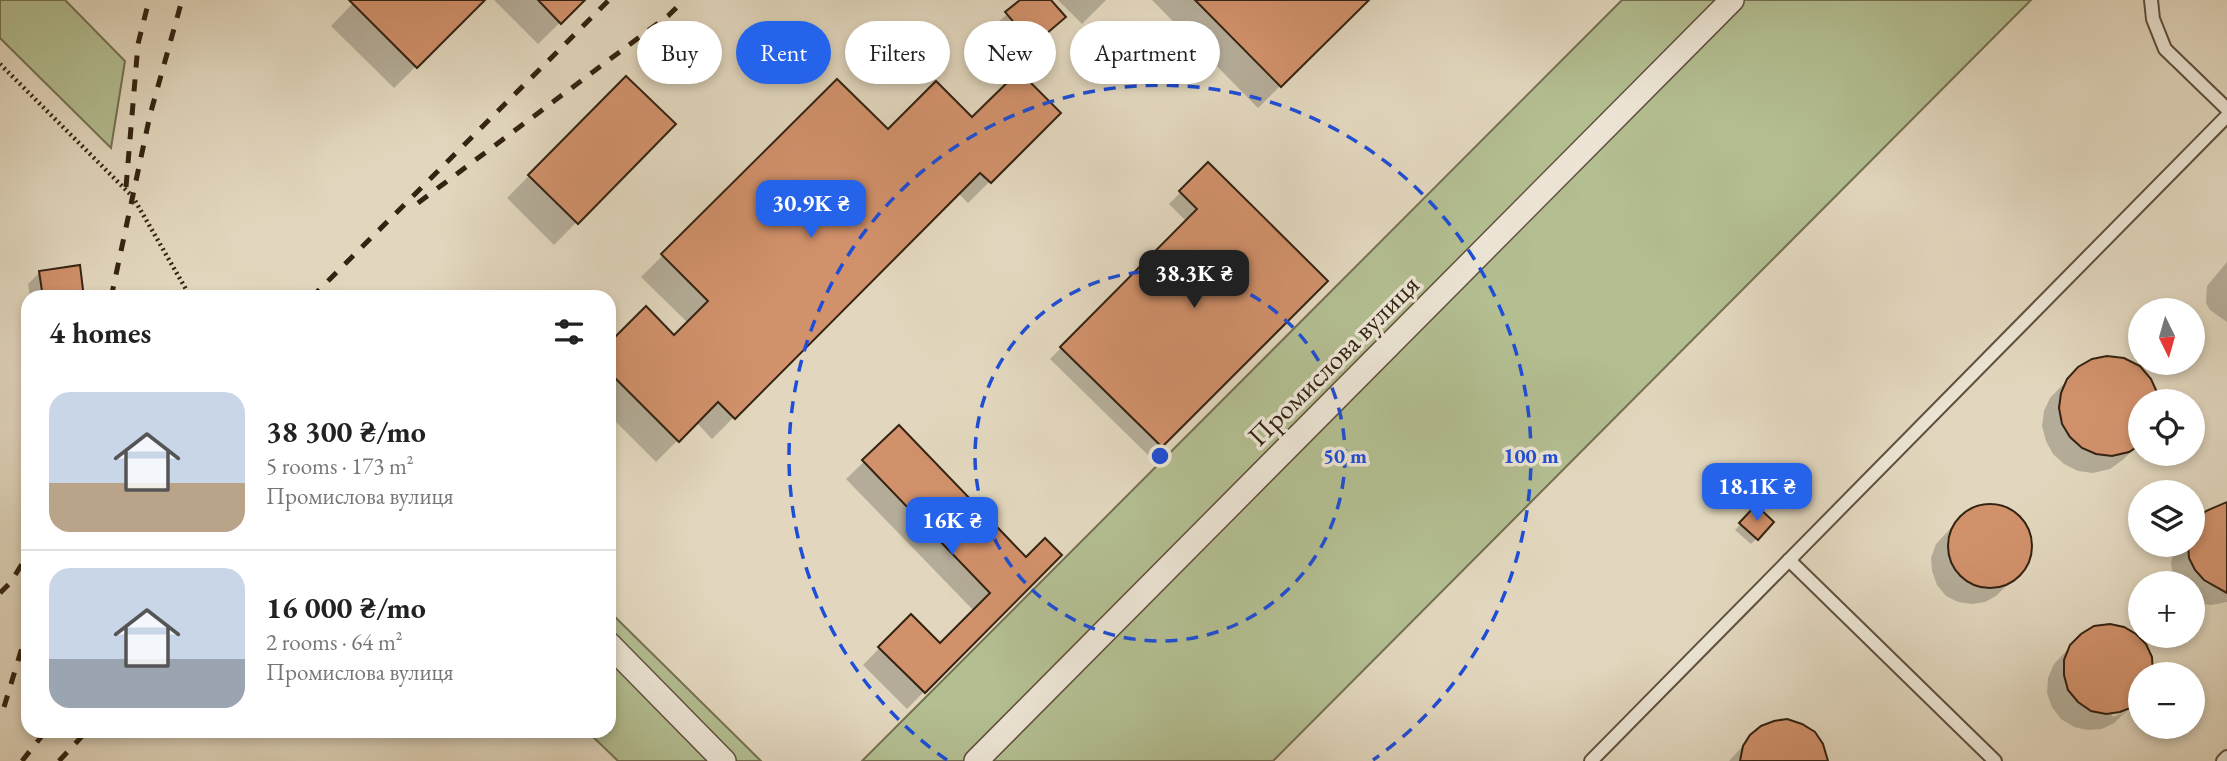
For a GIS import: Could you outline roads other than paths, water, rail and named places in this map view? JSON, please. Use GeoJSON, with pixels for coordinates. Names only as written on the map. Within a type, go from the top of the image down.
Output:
{"type":"FeatureCollection","features":[{"type":"Feature","properties":{"kind":"street","name":"Промислова вулиця"},"geometry":{"type":"LineString","coordinates":[[976,761],[1732,0]]}},
{"type":"Feature","properties":{"kind":"street"},"geometry":{"type":"LineString","coordinates":[[616,651],[724,761]]}},
{"type":"Feature","properties":{"kind":"lane"},"geometry":{"type":"LineString","coordinates":[[2151,0],[2154,19],[2165,48],[2227,109]]}},
{"type":"Feature","properties":{"kind":"lane"},"geometry":{"type":"LineString","coordinates":[[1591,761],[2227,116]]}},
{"type":"Feature","properties":{"kind":"lane"},"geometry":{"type":"LineString","coordinates":[[1789,561],[1995,761]]}},
{"type":"Feature","properties":{"kind":"lane"},"geometry":{"type":"LineString","coordinates":[[2223,761],[2227,757]]}},
{"type":"Feature","properties":{"kind":"railway"},"geometry":{"type":"LineString","coordinates":[[126,187],[138,44],[149,0]]}},
{"type":"Feature","properties":{"kind":"railway"},"geometry":{"type":"LineString","coordinates":[[113,290],[150,115],[182,0]]}},
{"type":"Feature","properties":{"kind":"railway"},"geometry":{"type":"LineString","coordinates":[[319,290],[609,0]]}},
{"type":"Feature","properties":{"kind":"railway"},"geometry":{"type":"LineString","coordinates":[[418,203],[669,15],[684,0]]}},
{"type":"Feature","properties":{"kind":"railway"},"geometry":{"type":"LineString","coordinates":[[0,593],[21,566]]}},
{"type":"Feature","properties":{"kind":"railway"},"geometry":{"type":"LineString","coordinates":[[4,707],[21,651]]}},
{"type":"Feature","properties":{"kind":"railway"},"geometry":{"type":"LineString","coordinates":[[22,761],[40,738]]}},
{"type":"Feature","properties":{"kind":"railway"},"geometry":{"type":"LineString","coordinates":[[59,761],[80,738]]}}]}
